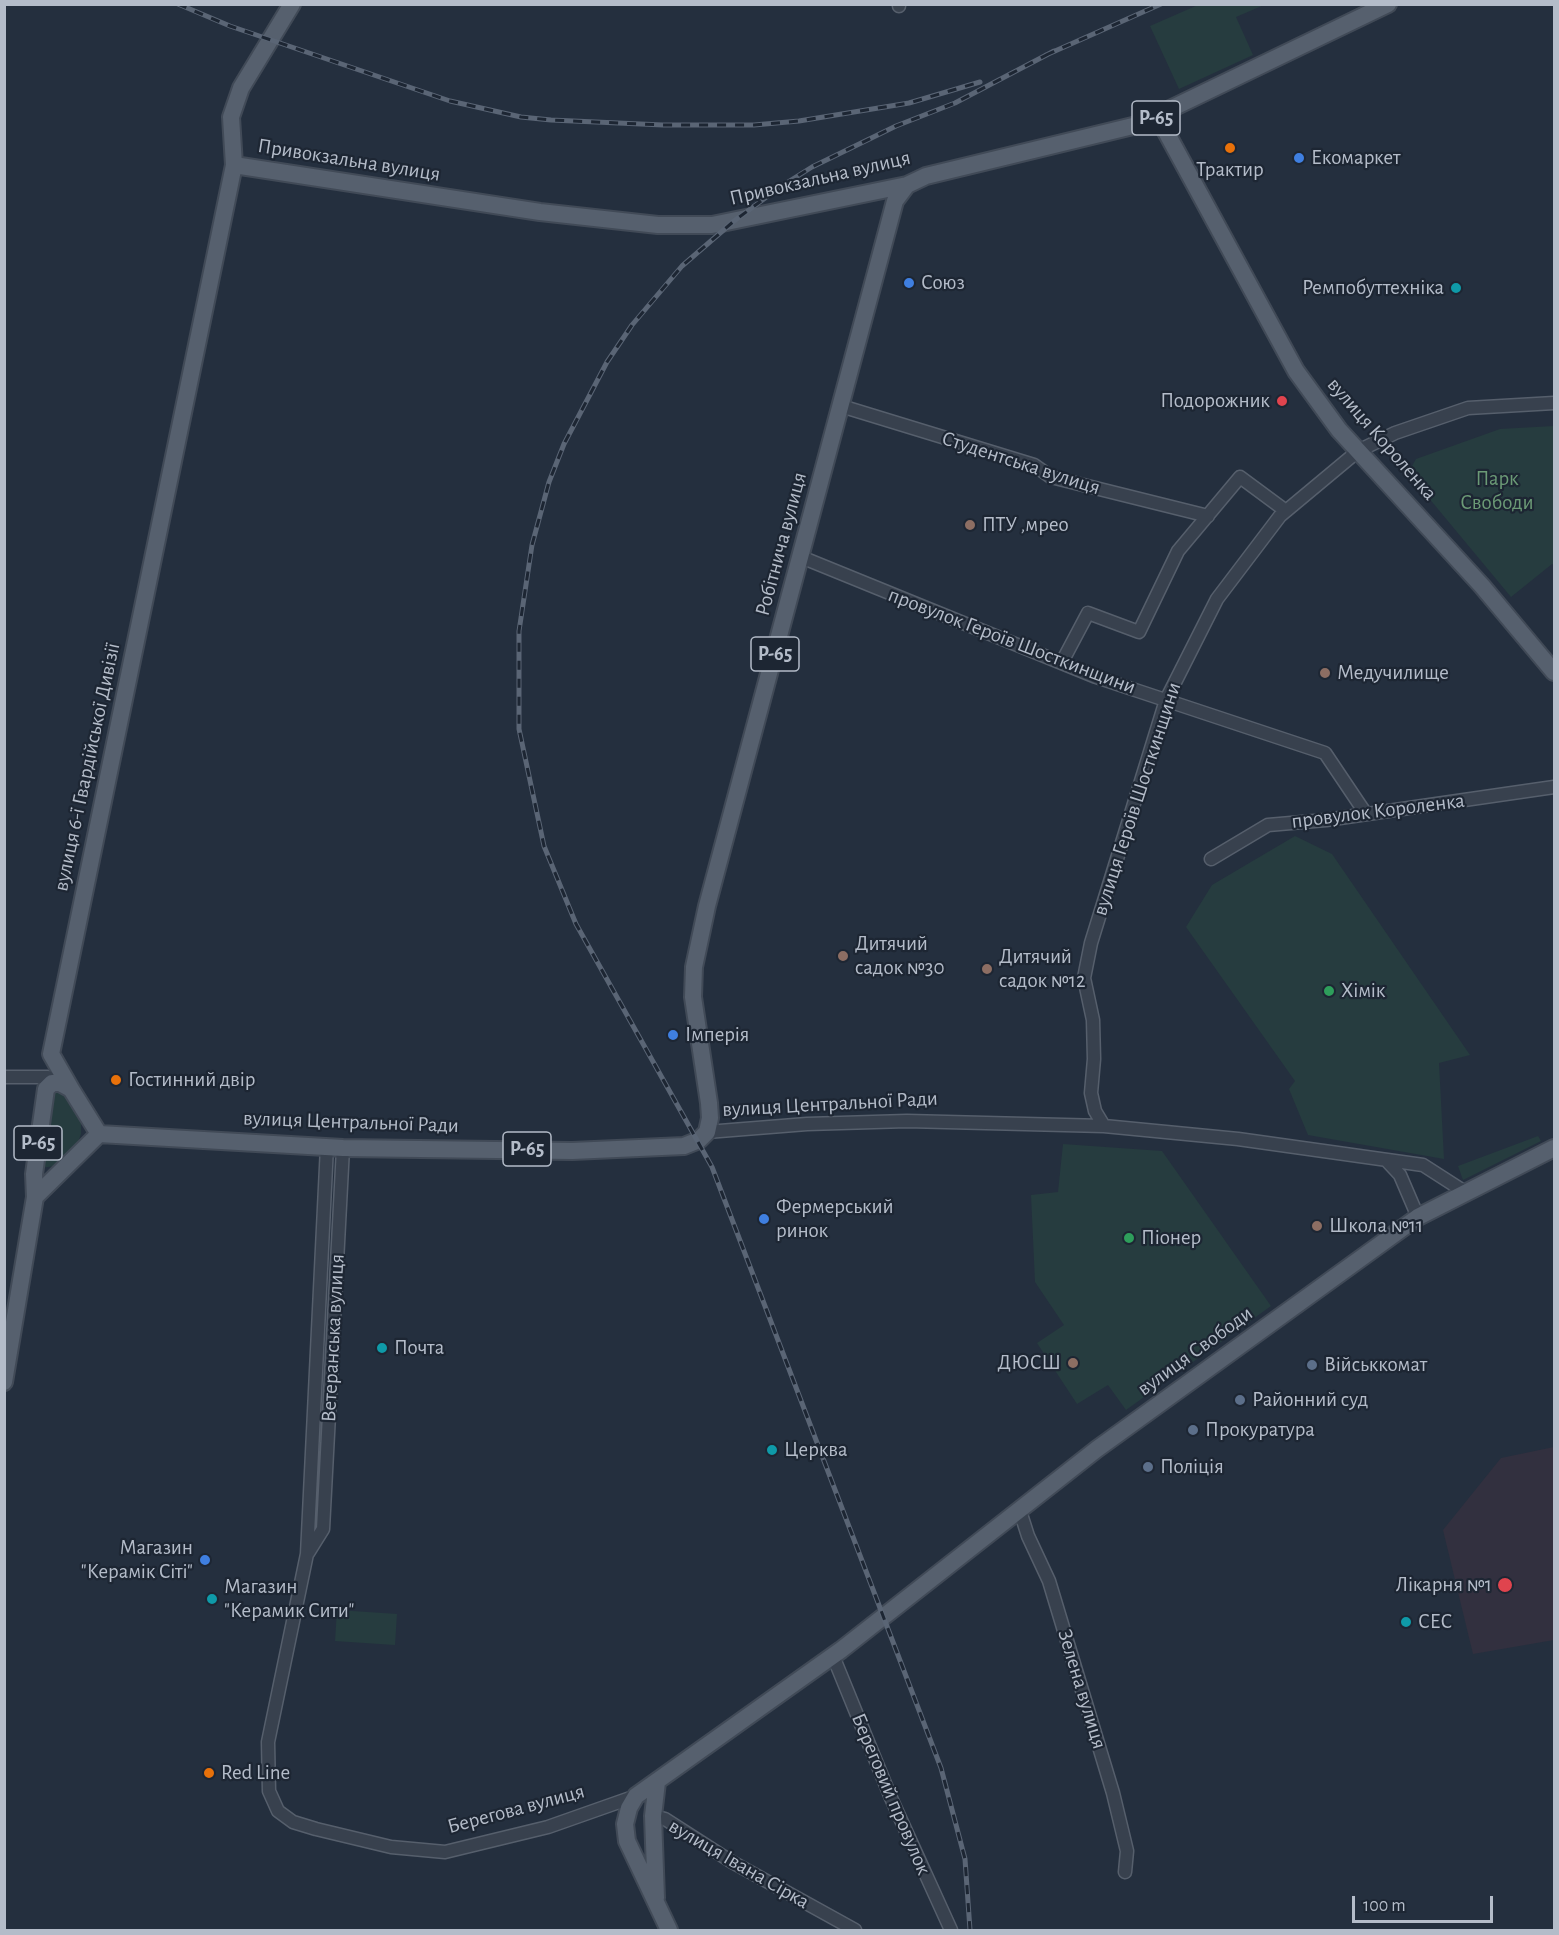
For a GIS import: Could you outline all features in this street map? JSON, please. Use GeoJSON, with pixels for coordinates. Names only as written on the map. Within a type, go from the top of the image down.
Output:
{"type":"FeatureCollection","features":[{"type":"Feature","properties":{"kind":"main road","name":"вулиця 6-ї Гвардійської Дивізії"},"geometry":{"type":"LineString","coordinates":[[51,1054],[234,165],[231,117],[241,88],[292,4]]}},
{"type":"Feature","properties":{"kind":"main road","name":"Привокзальна вулиця"},"geometry":{"type":"LineString","coordinates":[[234,165],[540,212],[658,225],[712,225],[907,185],[926,176],[1137,125],[1158,117],[1388,4]]}},
{"type":"Feature","properties":{"kind":"main road","name":"вулиця Короленка"},"geometry":{"type":"LineString","coordinates":[[1158,117],[1296,371],[1339,430],[1482,586],[1554,672]]}},
{"type":"Feature","properties":{"kind":"main road","name":"Робітнича вулиця"},"geometry":{"type":"LineString","coordinates":[[707,1132],[710,1111],[693,997],[694,967],[706,906],[895,201],[907,185]]}},
{"type":"Feature","properties":{"kind":"main road"},"geometry":{"type":"LineString","coordinates":[[51,1054],[71,1089]]}},
{"type":"Feature","properties":{"kind":"main road","name":"вулиця 6-ї Гвардійської Дивізії"},"geometry":{"type":"LineString","coordinates":[[4,1382],[35,1197],[35,1169],[47,1083]]}},
{"type":"Feature","properties":{"kind":"main road"},"geometry":{"type":"LineString","coordinates":[[47,1083],[60,1083],[71,1089]]}},
{"type":"Feature","properties":{"kind":"main road","name":"Р-65"},"geometry":{"type":"LineString","coordinates":[[35,1197],[99,1134],[71,1089]]}},
{"type":"Feature","properties":{"kind":"main road","name":"вулиця Центральної Ради"},"geometry":{"type":"LineString","coordinates":[[99,1134],[335,1147],[584,1150],[684,1146],[699,1140],[707,1132]]}},
{"type":"Feature","properties":{"kind":"main road","name":"вулиця Свободи"},"geometry":{"type":"LineString","coordinates":[[881,1618],[1097,1449],[1419,1217],[1554,1148]]}},
{"type":"Feature","properties":{"kind":"main road"},"geometry":{"type":"LineString","coordinates":[[35,1169],[41,1174],[60,1173]]}},
{"type":"Feature","properties":{"kind":"main road","name":"Берегова вулиця"},"geometry":{"type":"LineString","coordinates":[[636,1796],[833,1656],[881,1618]]}},
{"type":"Feature","properties":{"kind":"main road"},"geometry":{"type":"LineString","coordinates":[[657,1782],[653,1816],[657,1908]]}},
{"type":"Feature","properties":{"kind":"main road"},"geometry":{"type":"LineString","coordinates":[[653,1816],[649,1806],[636,1796],[629,1808],[625,1824],[627,1841],[669,1930]]}},
{"type":"Feature","properties":{"kind":"main road"},"geometry":{"type":"LineString","coordinates":[[627,1841],[638,1847],[646,1846],[653,1837]]}},
{"type":"Feature","properties":{"kind":"street","name":"вулиця Героїв Шосткинщини"},"geometry":{"type":"LineString","coordinates":[[1104,1126],[1095,1111],[1091,1093],[1094,1059],[1093,1020],[1084,978],[1091,943],[1119,843],[1166,700],[1217,599],[1286,511],[1358,451],[1395,433],[1468,408],[1554,403]]}},
{"type":"Feature","properties":{"kind":"street","name":"Студентська вулиця"},"geometry":{"type":"LineString","coordinates":[[841,406],[1034,465],[1051,477],[1204,515]]}},
{"type":"Feature","properties":{"kind":"street"},"geometry":{"type":"LineString","coordinates":[[1062,662],[1088,613],[1138,632],[1178,551],[1204,515],[1240,477],[1286,511]]}},
{"type":"Feature","properties":{"kind":"street","name":"провулок Героїв Шосткинщини"},"geometry":{"type":"LineString","coordinates":[[801,557],[1062,662],[1166,700],[1325,753],[1366,814]]}},
{"type":"Feature","properties":{"kind":"street","name":"провулок Короленка"},"geometry":{"type":"LineString","coordinates":[[1211,859],[1268,825],[1554,788]]}},
{"type":"Feature","properties":{"kind":"street","name":"вулиця 6-ї Гвардійської Дивізії"},"geometry":{"type":"LineString","coordinates":[[47,1083],[51,1054]]}},
{"type":"Feature","properties":{"kind":"street"},"geometry":{"type":"LineString","coordinates":[[4,1077],[47,1083]]}},
{"type":"Feature","properties":{"kind":"street","name":"вулиця Центральної Ради"},"geometry":{"type":"LineString","coordinates":[[707,1132],[897,1121],[1053,1122],[1104,1126],[1262,1142],[1423,1165],[1465,1192]]}},
{"type":"Feature","properties":{"kind":"street","name":"Ветеранська вулиця"},"geometry":{"type":"LineString","coordinates":[[307,1554],[335,1147]]}},
{"type":"Feature","properties":{"kind":"street","name":"Ветеранська вулиця"},"geometry":{"type":"LineString","coordinates":[[307,1554],[323,1529],[335,1147]]}},
{"type":"Feature","properties":{"kind":"street"},"geometry":{"type":"LineString","coordinates":[[1386,1160],[1400,1175],[1419,1217]]}},
{"type":"Feature","properties":{"kind":"street","name":"Зелена вулиця"},"geometry":{"type":"LineString","coordinates":[[1020,1511],[1028,1536],[1049,1581],[1113,1793],[1127,1851],[1125,1872]]}},
{"type":"Feature","properties":{"kind":"street","name":"Берегова вулиця"},"geometry":{"type":"LineString","coordinates":[[307,1554],[268,1742],[269,1791],[278,1812],[293,1822],[391,1847],[445,1852],[548,1827],[636,1796]]}},
{"type":"Feature","properties":{"kind":"street","name":"Береговий провулок"},"geometry":{"type":"LineString","coordinates":[[833,1656],[891,1798],[951,1930]]}},
{"type":"Feature","properties":{"kind":"street","name":"вулиця Івана Сірка"},"geometry":{"type":"LineString","coordinates":[[653,1816],[665,1819],[732,1862],[855,1930]]}},
{"type":"Feature","properties":{"kind":"shaded area","name":"Лікарня №1"},"geometry":{"type":"Polygon","coordinates":[[[1554,1447],[1554,1640],[1473,1654],[1443,1530],[1501,1458],[1554,1447]]]}},
{"type":"Feature","properties":{"kind":"green space"},"geometry":{"type":"Polygon","coordinates":[[[1198,5],[1264,5],[1236,17],[1253,55],[1179,89],[1150,26],[1198,5]]]}},
{"type":"Feature","properties":{"kind":"green space","name":"Парк Свободи"},"geometry":{"type":"Polygon","coordinates":[[[1554,426],[1554,565],[1552,564],[1511,597],[1408,473],[1416,459],[1500,429],[1554,426]]]}},
{"type":"Feature","properties":{"kind":"green space","name":"Хімік"},"geometry":{"type":"Polygon","coordinates":[[[1295,836],[1332,854],[1470,1055],[1439,1063],[1444,1159],[1308,1135],[1289,1089],[1295,1081],[1186,927],[1212,885],[1295,836]]]}},
{"type":"Feature","properties":{"kind":"green space"},"geometry":{"type":"Polygon","coordinates":[[[53,1092],[59,1092],[66,1097],[75,1109],[81,1123],[81,1134],[76,1148],[55,1166],[41,1168],[53,1092]]]}},
{"type":"Feature","properties":{"kind":"green space"},"geometry":{"type":"Polygon","coordinates":[[[1538,1136],[1541,1141],[1463,1180],[1458,1166],[1538,1136]]]}},
{"type":"Feature","properties":{"kind":"green space","name":"Піонер"},"geometry":{"type":"Polygon","coordinates":[[[1063,1144],[1162,1151],[1271,1306],[1126,1410],[1108,1385],[1077,1404],[1037,1343],[1064,1325],[1035,1282],[1031,1195],[1058,1192],[1063,1144]]]}},
{"type":"Feature","properties":{"kind":"green space"},"geometry":{"type":"Polygon","coordinates":[[[337,1610],[397,1614],[395,1645],[335,1641],[337,1610]]]}},
{"type":"Feature","properties":{"kind":"railway"},"geometry":{"type":"LineString","coordinates":[[178,4],[230,26],[450,101],[521,117],[551,120],[663,125],[754,125],[799,121],[909,103],[980,82]]}},
{"type":"Feature","properties":{"kind":"railway"},"geometry":{"type":"LineString","coordinates":[[1046,55],[1161,4]]}},
{"type":"Feature","properties":{"kind":"railway"},"geometry":{"type":"LineString","coordinates":[[970,1930],[965,1859],[941,1768],[712,1167],[576,924],[544,846],[519,729],[519,631],[532,545],[549,482],[564,444],[607,362],[632,325],[682,266],[734,221],[812,167],[896,126],[955,103],[1054,51]]}},
{"type":"Feature","properties":{"kind":"place","name":"Трактир"},"geometry":{"type":"Point","coordinates":[1230,148]}},
{"type":"Feature","properties":{"kind":"place","name":"Екомаркет"},"geometry":{"type":"Point","coordinates":[1299,158]}},
{"type":"Feature","properties":{"kind":"place","name":"Союз"},"geometry":{"type":"Point","coordinates":[909,283]}},
{"type":"Feature","properties":{"kind":"place","name":"Ремпобуттехніка"},"geometry":{"type":"Point","coordinates":[1456,288]}},
{"type":"Feature","properties":{"kind":"place","name":"Подорожник"},"geometry":{"type":"Point","coordinates":[1282,401]}},
{"type":"Feature","properties":{"kind":"place","name":"ПТУ ,мрео"},"geometry":{"type":"Point","coordinates":[970,525]}},
{"type":"Feature","properties":{"kind":"place","name":"Медучилище"},"geometry":{"type":"Point","coordinates":[1325,673]}},
{"type":"Feature","properties":{"kind":"place","name":"Дитячий садок №30"},"geometry":{"type":"Point","coordinates":[843,956]}},
{"type":"Feature","properties":{"kind":"place","name":"Дитячий садок №12"},"geometry":{"type":"Point","coordinates":[987,969]}},
{"type":"Feature","properties":{"kind":"place","name":"Хімік"},"geometry":{"type":"Point","coordinates":[1329,991]}},
{"type":"Feature","properties":{"kind":"place","name":"Імперія"},"geometry":{"type":"Point","coordinates":[673,1035]}},
{"type":"Feature","properties":{"kind":"place","name":"Гостинний двір"},"geometry":{"type":"Point","coordinates":[116,1080]}},
{"type":"Feature","properties":{"kind":"place","name":"Фермерський ринок"},"geometry":{"type":"Point","coordinates":[764,1219]}},
{"type":"Feature","properties":{"kind":"place","name":"Школа №11"},"geometry":{"type":"Point","coordinates":[1317,1226]}},
{"type":"Feature","properties":{"kind":"place","name":"Піонер"},"geometry":{"type":"Point","coordinates":[1129,1238]}},
{"type":"Feature","properties":{"kind":"place","name":"Почта"},"geometry":{"type":"Point","coordinates":[382,1348]}},
{"type":"Feature","properties":{"kind":"place","name":"ДЮСШ"},"geometry":{"type":"Point","coordinates":[1073,1363]}},
{"type":"Feature","properties":{"kind":"place","name":"Військкомат"},"geometry":{"type":"Point","coordinates":[1312,1365]}},
{"type":"Feature","properties":{"kind":"place","name":"Районний суд"},"geometry":{"type":"Point","coordinates":[1240,1400]}},
{"type":"Feature","properties":{"kind":"place","name":"Прокуратура"},"geometry":{"type":"Point","coordinates":[1193,1430]}},
{"type":"Feature","properties":{"kind":"place","name":"Церква"},"geometry":{"type":"Point","coordinates":[772,1450]}},
{"type":"Feature","properties":{"kind":"place","name":"Поліція"},"geometry":{"type":"Point","coordinates":[1148,1467]}},
{"type":"Feature","properties":{"kind":"place","name":"Магазин \"Керамік Сіті\""},"geometry":{"type":"Point","coordinates":[205,1560]}},
{"type":"Feature","properties":{"kind":"place","name":"Лікарня №1"},"geometry":{"type":"Point","coordinates":[1505,1585]}},
{"type":"Feature","properties":{"kind":"place","name":"Магазин \"Керамик Сити\""},"geometry":{"type":"Point","coordinates":[212,1599]}},
{"type":"Feature","properties":{"kind":"place","name":"СЕС"},"geometry":{"type":"Point","coordinates":[1406,1622]}},
{"type":"Feature","properties":{"kind":"place","name":"Red Line"},"geometry":{"type":"Point","coordinates":[209,1773]}}]}
